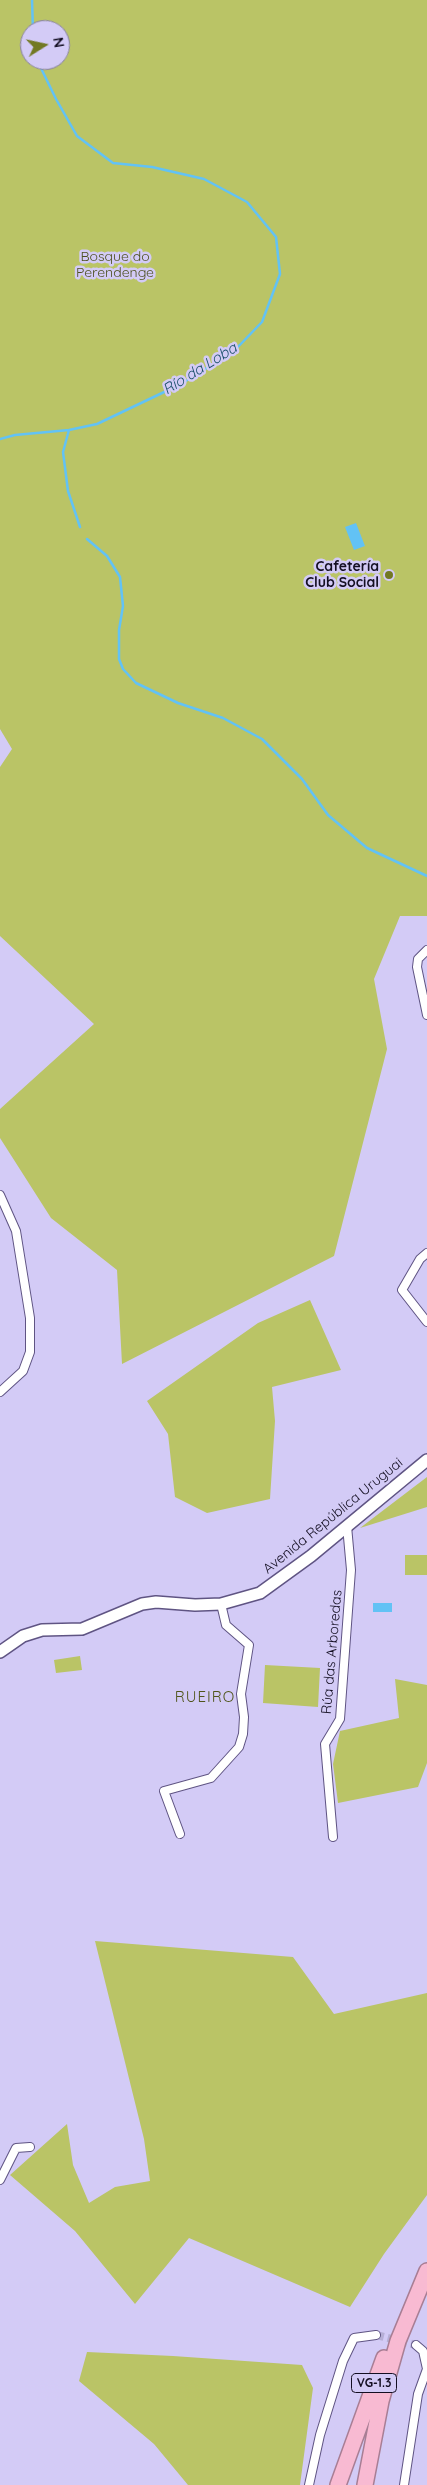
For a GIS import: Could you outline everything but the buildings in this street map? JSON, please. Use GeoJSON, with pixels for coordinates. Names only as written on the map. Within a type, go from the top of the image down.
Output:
{"type":"FeatureCollection","features":[{"type":"Feature","properties":{"kind":"highway","name":"VG-1.3"},"geometry":{"type":"LineString","coordinates":[[365,2485],[381,2401],[398,2340],[424,2278]]}},
{"type":"Feature","properties":{"kind":"highway","name":"VG-1.3"},"geometry":{"type":"LineString","coordinates":[[338,2485],[389,2342],[424,2278]]}},
{"type":"Feature","properties":{"kind":"highway","name":"VG-1.3"},"geometry":{"type":"LineString","coordinates":[[373,2485],[381,2401]]}},
{"type":"Feature","properties":{"kind":"street"},"geometry":{"type":"LineString","coordinates":[[427,950],[418,959],[417,967],[427,1015]]}},
{"type":"Feature","properties":{"kind":"street"},"geometry":{"type":"LineString","coordinates":[[0,1195],[16,1231],[30,1318],[30,1352],[23,1370],[0,1392]]}},
{"type":"Feature","properties":{"kind":"street"},"geometry":{"type":"LineString","coordinates":[[427,1253],[420,1259],[402,1290],[427,1322]]}},
{"type":"Feature","properties":{"kind":"street","name":"Avenida República Uruguai"},"geometry":{"type":"LineString","coordinates":[[0,1652],[23,1636],[42,1630],[82,1628],[142,1604],[156,1602],[195,1605],[221,1604],[260,1592],[304,1561],[427,1460]]}},
{"type":"Feature","properties":{"kind":"street","name":"Rúa das Arboredas"},"geometry":{"type":"LineString","coordinates":[[333,1837],[325,1744],[340,1720],[351,1570],[347,1526]]}},
{"type":"Feature","properties":{"kind":"street"},"geometry":{"type":"LineString","coordinates":[[180,1834],[164,1791],[211,1778],[239,1748],[243,1734],[244,1717],[241,1694],[249,1645],[226,1626],[221,1604]]}},
{"type":"Feature","properties":{"kind":"street"},"geometry":{"type":"LineString","coordinates":[[0,2180],[16,2148],[30,2147]]}},
{"type":"Feature","properties":{"kind":"street"},"geometry":{"type":"LineString","coordinates":[[310,2485],[320,2436],[343,2361],[354,2338],[376,2335]]}},
{"type":"Feature","properties":{"kind":"street"},"geometry":{"type":"LineString","coordinates":[[404,2485],[418,2394],[426,2369],[423,2352],[416,2345]]}},
{"type":"Feature","properties":{"kind":"green space","name":"Bosque do Perendenge"},"geometry":{"type":"Polygon","coordinates":[[[0,0],[427,0],[427,916],[400,916],[374,979],[387,1049],[334,1256],[122,1364],[117,1270],[51,1218],[0,1138],[0,1109],[94,1024],[0,936],[0,767],[12,749],[0,729],[0,0]]]}},
{"type":"Feature","properties":{"kind":"green space"},"geometry":{"type":"Polygon","coordinates":[[[310,1300],[341,1370],[272,1387],[275,1421],[270,1499],[207,1513],[175,1497],[168,1434],[147,1401],[258,1323],[310,1300]]]}},
{"type":"Feature","properties":{"kind":"green space"},"geometry":{"type":"Polygon","coordinates":[[[427,1477],[427,1507],[360,1528],[427,1477]]]}},
{"type":"Feature","properties":{"kind":"green space"},"geometry":{"type":"Polygon","coordinates":[[[405,1555],[427,1555],[427,1575],[405,1575],[405,1555]]]}},
{"type":"Feature","properties":{"kind":"green space"},"geometry":{"type":"Polygon","coordinates":[[[80,1656],[82,1670],[56,1673],[54,1660],[80,1656]]]}},
{"type":"Feature","properties":{"kind":"green space"},"geometry":{"type":"Polygon","coordinates":[[[265,1665],[320,1668],[318,1707],[263,1703],[265,1665]]]}},
{"type":"Feature","properties":{"kind":"green space"},"geometry":{"type":"Polygon","coordinates":[[[395,1679],[427,1685],[427,1763],[418,1787],[338,1803],[333,1764],[340,1731],[399,1718],[395,1679]]]}},
{"type":"Feature","properties":{"kind":"green space"},"geometry":{"type":"Polygon","coordinates":[[[95,1941],[293,1957],[334,2014],[427,1993],[427,2195],[384,2254],[350,2307],[189,2238],[135,2304],[75,2231],[10,2175],[67,2124],[73,2165],[89,2203],[115,2187],[150,2181],[144,2139],[95,1941]]]}},
{"type":"Feature","properties":{"kind":"green space"},"geometry":{"type":"Polygon","coordinates":[[[87,2352],[302,2365],[313,2388],[300,2485],[188,2485],[154,2444],[79,2381],[87,2352]]]}},
{"type":"Feature","properties":{"kind":"water"},"geometry":{"type":"Polygon","coordinates":[[[356,523],[365,546],[354,550],[345,527],[356,523]]]}},
{"type":"Feature","properties":{"kind":"water"},"geometry":{"type":"Polygon","coordinates":[[[373,1603],[392,1603],[392,1612],[373,1612],[373,1603]]]}},
{"type":"Feature","properties":{"kind":"waterway","name":"Río da Loba"},"geometry":{"type":"LineString","coordinates":[[32,0],[33,20]]}},
{"type":"Feature","properties":{"kind":"waterway","name":"Río da Loba"},"geometry":{"type":"LineString","coordinates":[[0,439],[15,435],[69,430],[97,424],[181,384],[234,351],[262,322],[280,274],[276,237],[247,202],[204,179],[152,167],[113,163],[77,136],[42,70]]}},
{"type":"Feature","properties":{"kind":"waterway"},"geometry":{"type":"LineString","coordinates":[[69,430],[63,452],[68,491],[80,527]]}},
{"type":"Feature","properties":{"kind":"waterway"},"geometry":{"type":"LineString","coordinates":[[87,539],[107,556],[120,577],[123,606],[119,630],[119,659],[123,669],[136,683],[178,703],[223,718],[262,739],[302,779],[328,815],[367,848],[427,876]]}},
{"type":"Feature","properties":{"kind":"tunnel"},"geometry":{"type":"LineString","coordinates":[[376,2335],[416,2345]]}},
{"type":"Feature","properties":{"kind":"place","name":"Cafetería Club Social"},"geometry":{"type":"Point","coordinates":[389,575]}},
{"type":"Feature","properties":{"kind":"district","name":"RUEIRO"},"geometry":{"type":"Point","coordinates":[205,1697]}}]}
